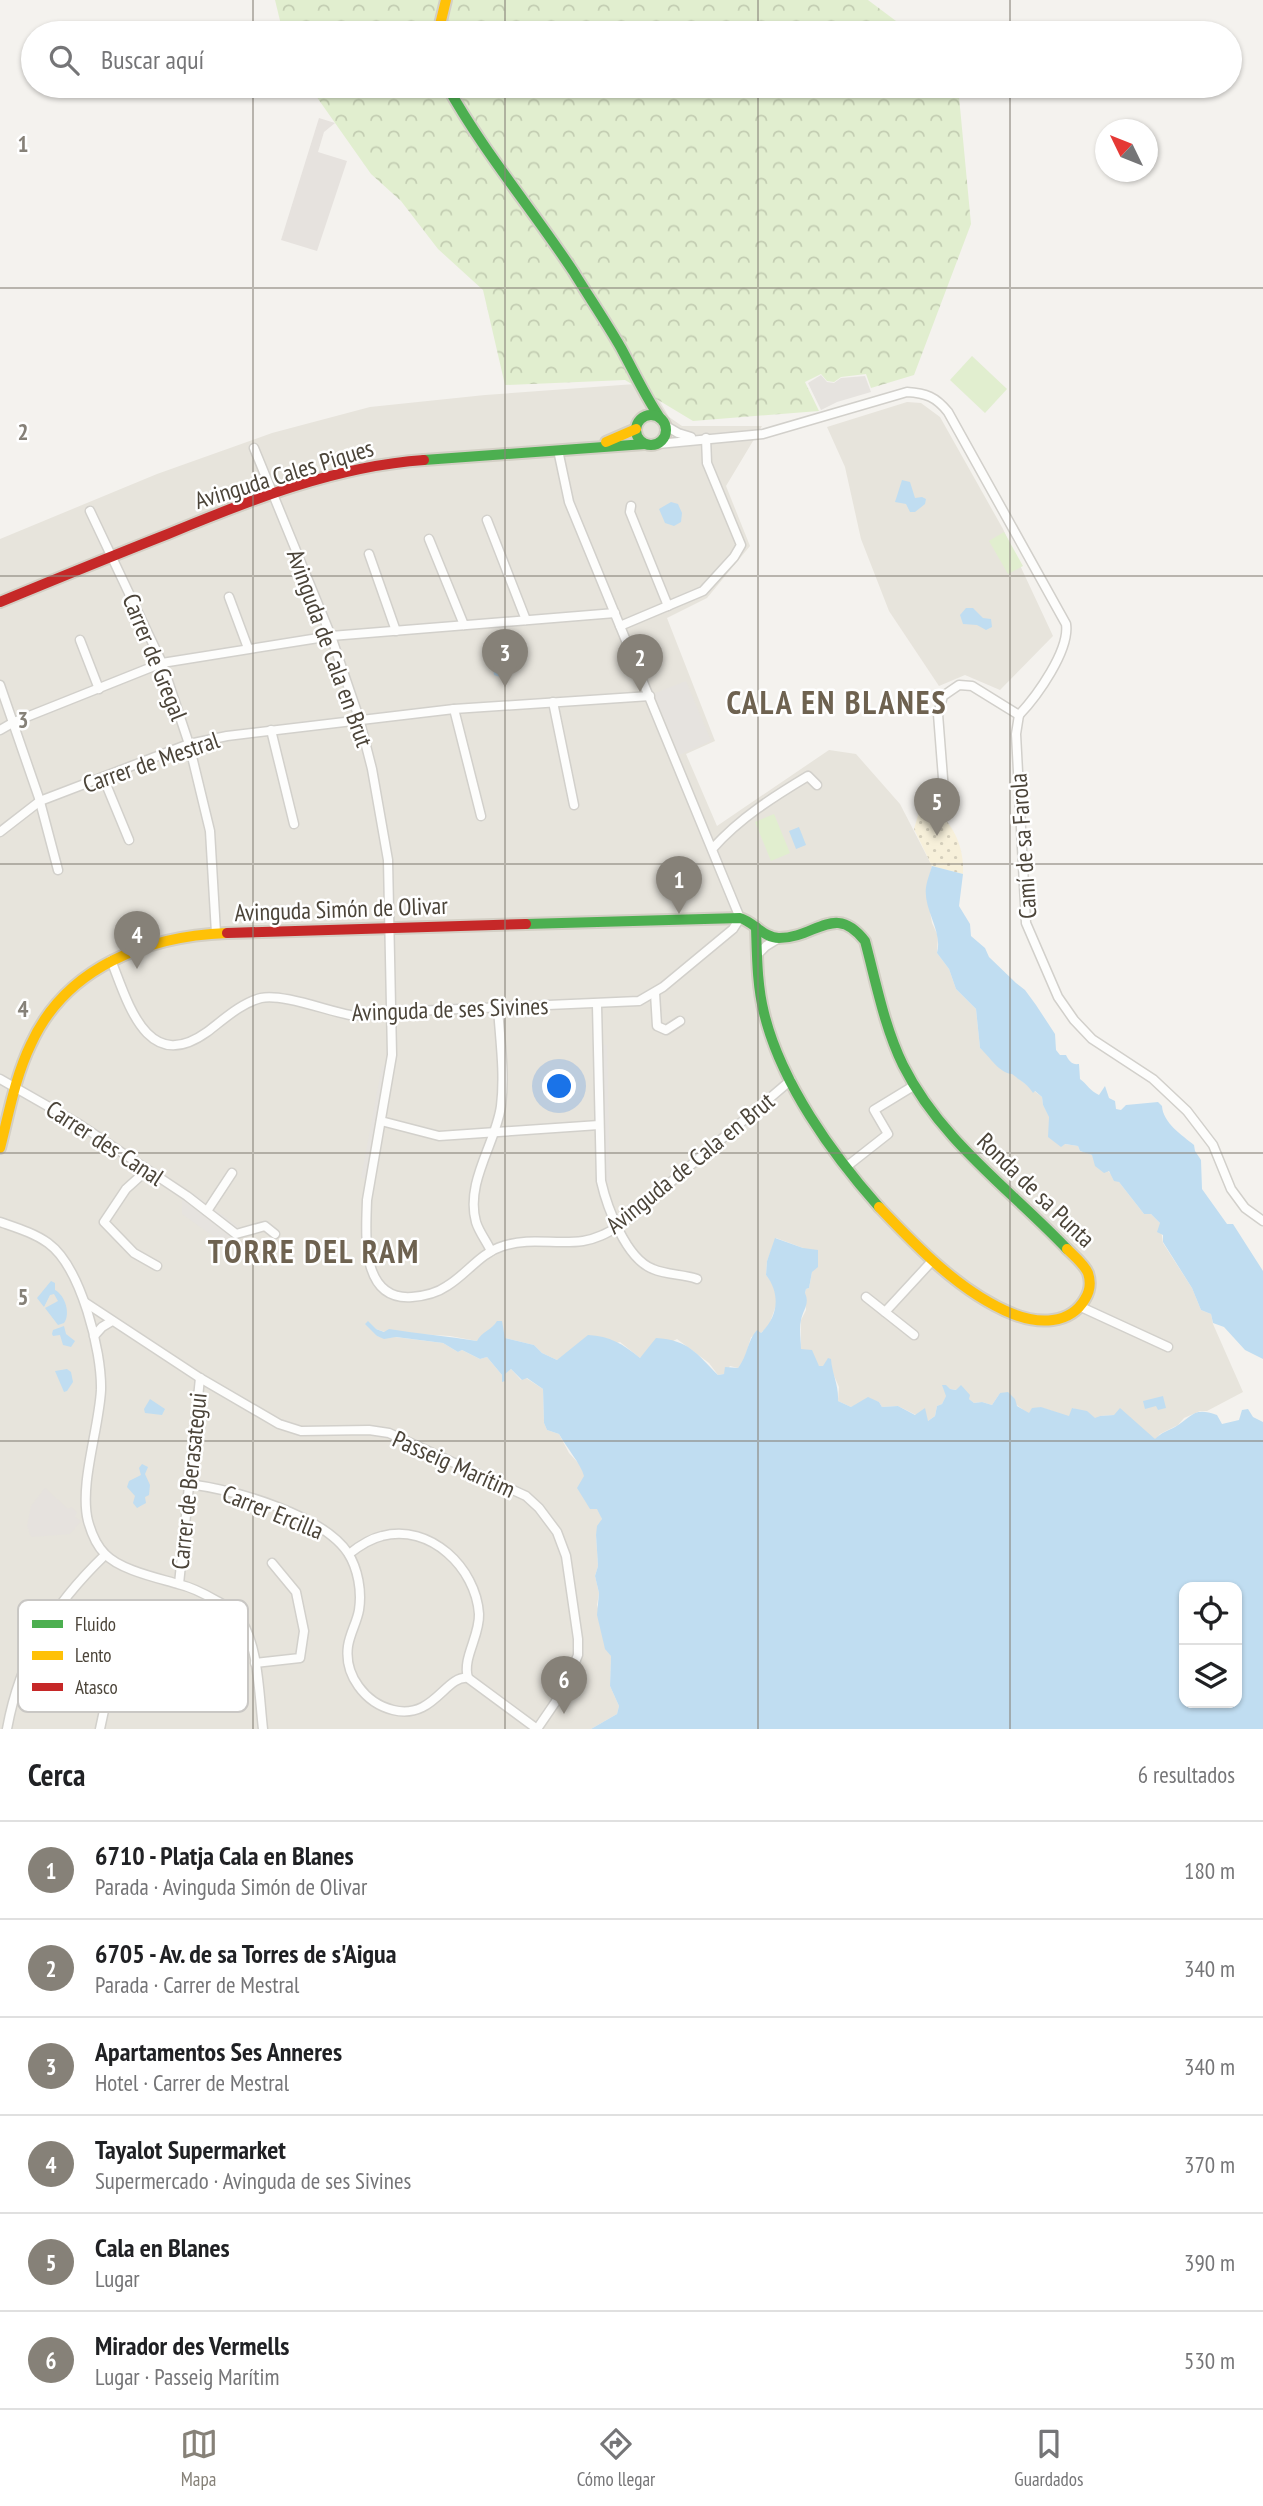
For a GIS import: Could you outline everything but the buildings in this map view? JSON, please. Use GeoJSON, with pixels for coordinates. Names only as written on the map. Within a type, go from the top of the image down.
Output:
{"type":"FeatureCollection","features":[{"type":"Feature","properties":{"kind":"street"},"geometry":{"type":"LineString","coordinates":[[441,21],[446,0]]}},
{"type":"Feature","properties":{"kind":"street"},"geometry":{"type":"LineString","coordinates":[[454,98],[467,122],[538,219],[621,348],[640,388],[663,422],[664,438],[658,444]]}},
{"type":"Feature","properties":{"kind":"street"},"geometry":{"type":"LineString","coordinates":[[640,388],[642,411],[637,437],[645,444],[763,434],[907,392],[923,393],[938,400],[948,412],[1066,624],[1068,634],[1060,653],[1029,705],[1019,715],[971,686],[959,685],[943,696],[938,713],[945,804]]}},
{"type":"Feature","properties":{"kind":"street"},"geometry":{"type":"LineString","coordinates":[[637,426],[647,415],[678,433],[702,438]]}},
{"type":"Feature","properties":{"kind":"street","name":"Avinguda Cales Piques"},"geometry":{"type":"LineString","coordinates":[[595,446],[637,426]]}},
{"type":"Feature","properties":{"kind":"street"},"geometry":{"type":"LineString","coordinates":[[621,626],[704,591],[741,545],[707,463],[702,438]]}},
{"type":"Feature","properties":{"kind":"street","name":"Avinguda Cales Piques"},"geometry":{"type":"LineString","coordinates":[[0,602],[273,494],[352,470],[403,461],[645,444]]}},
{"type":"Feature","properties":{"kind":"street","name":"Avinguda de Cala en Brut"},"geometry":{"type":"LineString","coordinates":[[254,448],[331,636],[359,718],[372,769],[388,860],[392,1055],[367,1200],[370,1268],[379,1284],[390,1293],[401,1297],[417,1297],[446,1287],[491,1251],[525,1241],[583,1241],[602,1236],[618,1227],[791,1080]]}},
{"type":"Feature","properties":{"kind":"street"},"geometry":{"type":"LineString","coordinates":[[558,450],[569,502],[740,918],[749,919],[768,935],[779,938]]}},
{"type":"Feature","properties":{"kind":"street"},"geometry":{"type":"LineString","coordinates":[[631,506],[630,512],[668,606]]}},
{"type":"Feature","properties":{"kind":"street","name":"Carrer de Gregal"},"geometry":{"type":"LineString","coordinates":[[90,511],[162,663],[189,744],[210,831],[214,859],[216,933]]}},
{"type":"Feature","properties":{"kind":"street"},"geometry":{"type":"LineString","coordinates":[[487,520],[526,620]]}},
{"type":"Feature","properties":{"kind":"street"},"geometry":{"type":"LineString","coordinates":[[429,539],[464,625]]}},
{"type":"Feature","properties":{"kind":"street"},"geometry":{"type":"LineString","coordinates":[[369,554],[396,631]]}},
{"type":"Feature","properties":{"kind":"street"},"geometry":{"type":"LineString","coordinates":[[229,597],[248,648]]}},
{"type":"Feature","properties":{"kind":"street"},"geometry":{"type":"LineString","coordinates":[[0,730],[162,663],[331,636],[615,613]]}},
{"type":"Feature","properties":{"kind":"street"},"geometry":{"type":"LineString","coordinates":[[80,640],[99,689]]}},
{"type":"Feature","properties":{"kind":"street"},"geometry":{"type":"LineString","coordinates":[[0,685],[40,801],[58,870]]}},
{"type":"Feature","properties":{"kind":"street","name":"Carrer de Mestral"},"geometry":{"type":"LineString","coordinates":[[0,832],[40,801],[189,744],[227,736],[359,718],[454,709],[650,696]]}},
{"type":"Feature","properties":{"kind":"street"},"geometry":{"type":"LineString","coordinates":[[553,702],[574,805]]}},
{"type":"Feature","properties":{"kind":"street"},"geometry":{"type":"LineString","coordinates":[[454,709],[481,816]]}},
{"type":"Feature","properties":{"kind":"street","name":"Camí de sa Farola"},"geometry":{"type":"LineString","coordinates":[[1019,715],[1016,734],[1026,923],[1058,997],[1092,1039],[1153,1079],[1187,1111],[1213,1145],[1231,1189],[1245,1208],[1263,1221]]}},
{"type":"Feature","properties":{"kind":"street"},"geometry":{"type":"LineString","coordinates":[[271,730],[294,824]]}},
{"type":"Feature","properties":{"kind":"street"},"geometry":{"type":"LineString","coordinates":[[713,848],[738,822],[772,797],[808,776],[817,785]]}},
{"type":"Feature","properties":{"kind":"street"},"geometry":{"type":"LineString","coordinates":[[103,777],[129,840]]}},
{"type":"Feature","properties":{"kind":"street","name":"Avinguda Simón de Olivar"},"geometry":{"type":"LineString","coordinates":[[0,1148],[20,1070],[48,1018],[79,983],[111,960],[157,940],[216,933],[740,918]]}},
{"type":"Feature","properties":{"kind":"street","name":"Avinguda de ses Sivines"},"geometry":{"type":"LineString","coordinates":[[111,960],[144,1032],[171,1046],[186,1044],[239,1008],[262,997],[351,1015],[639,1001],[656,993],[733,929],[740,918]]}},
{"type":"Feature","properties":{"kind":"street","name":"Ronda de sa Punta"},"geometry":{"type":"LineString","coordinates":[[757,955],[779,938],[834,922],[847,922],[858,929],[865,941],[886,1024],[915,1085],[942,1124],[973,1161],[1086,1267],[1091,1276],[1090,1286],[1088,1297],[1081,1307]]}},
{"type":"Feature","properties":{"kind":"street"},"geometry":{"type":"LineString","coordinates":[[756,927],[760,993],[768,1026],[791,1080],[846,1167],[880,1209],[933,1261],[984,1300],[1023,1319],[1058,1321],[1081,1307],[1168,1347]]}},
{"type":"Feature","properties":{"kind":"street"},"geometry":{"type":"LineString","coordinates":[[656,993],[657,1026],[666,1030],[680,1020]]}},
{"type":"Feature","properties":{"kind":"street"},"geometry":{"type":"LineString","coordinates":[[597,1004],[601,1181],[609,1207],[618,1227],[636,1256],[645,1265],[654,1270],[696,1279]]}},
{"type":"Feature","properties":{"kind":"street"},"geometry":{"type":"LineString","coordinates":[[491,1251],[476,1223],[474,1203],[500,1110],[503,1082],[498,1008]]}},
{"type":"Feature","properties":{"kind":"street","name":"Carrer des Canal"},"geometry":{"type":"LineString","coordinates":[[0,1079],[79,1124],[207,1211],[236,1234],[265,1226],[275,1234]]}},
{"type":"Feature","properties":{"kind":"street"},"geometry":{"type":"LineString","coordinates":[[846,1167],[888,1133],[873,1110],[915,1085]]}},
{"type":"Feature","properties":{"kind":"street"},"geometry":{"type":"LineString","coordinates":[[381,1121],[439,1136],[599,1125]]}},
{"type":"Feature","properties":{"kind":"street"},"geometry":{"type":"LineString","coordinates":[[147,1170],[126,1189],[104,1222],[134,1253],[158,1266]]}},
{"type":"Feature","properties":{"kind":"street"},"geometry":{"type":"LineString","coordinates":[[207,1211],[232,1173]]}},
{"type":"Feature","properties":{"kind":"street"},"geometry":{"type":"LineString","coordinates":[[0,1222],[33,1234],[50,1245],[62,1258],[86,1303],[94,1336],[101,1389],[85,1504],[93,1536],[105,1556],[133,1570],[179,1584],[214,1600]]}},
{"type":"Feature","properties":{"kind":"street"},"geometry":{"type":"LineString","coordinates":[[885,1312],[933,1261]]}},
{"type":"Feature","properties":{"kind":"street"},"geometry":{"type":"LineString","coordinates":[[866,1297],[914,1335]]}},
{"type":"Feature","properties":{"kind":"street","name":"Passeig Marítim"},"geometry":{"type":"LineString","coordinates":[[86,1303],[200,1378],[279,1424],[301,1431],[369,1430],[389,1433],[503,1484],[526,1496],[539,1508],[557,1532],[566,1556],[578,1655],[563,1691],[537,1729]]}},
{"type":"Feature","properties":{"kind":"street"},"geometry":{"type":"LineString","coordinates":[[94,1336],[112,1321]]}},
{"type":"Feature","properties":{"kind":"street","name":"Carrer de Berasategui"},"geometry":{"type":"LineString","coordinates":[[179,1584],[200,1378]]}},
{"type":"Feature","properties":{"kind":"street","name":"Carrer Ercilla"},"geometry":{"type":"LineString","coordinates":[[189,1484],[218,1488],[250,1498],[310,1521],[328,1531],[349,1554],[357,1577],[359,1612],[349,1644],[348,1658],[354,1679],[364,1694],[393,1710],[413,1711],[434,1701],[455,1681],[465,1677],[477,1633],[479,1614],[469,1580],[461,1565],[436,1546],[414,1536],[383,1535],[368,1540],[349,1554]]}},
{"type":"Feature","properties":{"kind":"street"},"geometry":{"type":"LineString","coordinates":[[64,1600],[105,1556]]}},
{"type":"Feature","properties":{"kind":"street"},"geometry":{"type":"LineString","coordinates":[[255,1664],[300,1658],[304,1631],[296,1592],[272,1563]]}},
{"type":"Feature","properties":{"kind":"street"},"geometry":{"type":"LineString","coordinates":[[248,1638],[255,1664],[263,1729]]}},
{"type":"Feature","properties":{"kind":"street"},"geometry":{"type":"LineString","coordinates":[[465,1677],[537,1729]]}},
{"type":"Feature","properties":{"kind":"street"},"geometry":{"type":"LineString","coordinates":[[7,1729],[18,1683]]}},
{"type":"Feature","properties":{"kind":"shaded area"},"geometry":{"type":"Polygon","coordinates":[[[319,118],[335,123],[324,132],[318,152],[347,161],[317,251],[281,240],[319,118]]]}},
{"type":"Feature","properties":{"kind":"shaded area"},"geometry":{"type":"Polygon","coordinates":[[[821,375],[827,382],[834,383],[841,378],[865,376],[871,392],[837,402],[821,410],[808,383],[821,375]]]}},
{"type":"Feature","properties":{"kind":"shaded area"},"geometry":{"type":"Polygon","coordinates":[[[649,383],[669,417],[682,426],[762,426],[726,486],[750,546],[707,598],[667,618],[715,741],[686,754],[717,826],[829,750],[856,754],[900,804],[932,866],[926,889],[932,923],[938,936],[937,953],[949,969],[956,989],[976,1009],[980,1048],[1042,1097],[1043,1105],[1064,1144],[1078,1146],[1080,1151],[1092,1155],[1119,1182],[1144,1214],[1151,1214],[1160,1223],[1163,1243],[1192,1288],[1201,1310],[1211,1314],[1243,1392],[1207,1411],[1184,1418],[1155,1440],[1114,1415],[1095,1419],[1073,1408],[1070,1417],[1040,1407],[1029,1414],[1000,1393],[992,1405],[974,1403],[957,1390],[950,1389],[942,1404],[937,1406],[935,1416],[928,1421],[898,1406],[882,1407],[879,1402],[872,1400],[851,1407],[838,1401],[839,1387],[832,1371],[819,1366],[801,1350],[801,1320],[806,1310],[805,1293],[809,1288],[812,1272],[803,1248],[776,1238],[767,1261],[766,1275],[773,1284],[778,1300],[769,1325],[760,1334],[751,1337],[745,1358],[738,1368],[730,1366],[724,1374],[718,1375],[709,1363],[677,1339],[640,1358],[620,1342],[557,1360],[542,1353],[534,1345],[505,1338],[493,1328],[477,1341],[376,1329],[377,1336],[384,1338],[443,1343],[458,1352],[462,1350],[480,1359],[487,1357],[502,1375],[511,1369],[521,1380],[526,1378],[543,1389],[544,1423],[547,1430],[559,1434],[569,1453],[582,1467],[602,1519],[596,1535],[598,1566],[595,1576],[599,1593],[597,1605],[611,1656],[610,1686],[619,1706],[617,1714],[591,1729],[0,1729],[0,539],[157,474],[272,433],[370,407],[649,383]]]}},
{"type":"Feature","properties":{"kind":"shaded area"},"geometry":{"type":"Polygon","coordinates":[[[907,402],[921,403],[940,417],[1003,529],[1053,636],[1000,690],[965,675],[939,686],[889,611],[861,539],[845,467],[827,427],[907,402]]]}},
{"type":"Feature","properties":{"kind":"shaded area"},"geometry":{"type":"Polygon","coordinates":[[[686,681],[711,741],[679,755],[653,694],[686,681]]]}},
{"type":"Feature","properties":{"kind":"shaded area"},"geometry":{"type":"Polygon","coordinates":[[[601,1045],[607,1045],[610,1183],[604,1183],[601,1045]]]}},
{"type":"Feature","properties":{"kind":"shaded area"},"geometry":{"type":"Polygon","coordinates":[[[382,1066],[388,1067],[367,1179],[361,1178],[382,1066]]]}},
{"type":"Feature","properties":{"kind":"shaded area"},"geometry":{"type":"Polygon","coordinates":[[[193,1193],[240,1228],[223,1243],[182,1214],[182,1199],[193,1193]]]}},
{"type":"Feature","properties":{"kind":"shaded area"},"geometry":{"type":"Polygon","coordinates":[[[45,1488],[68,1509],[72,1507],[77,1513],[75,1517],[81,1521],[70,1534],[31,1537],[27,1526],[31,1506],[45,1488]]]}},
{"type":"Feature","properties":{"kind":"green space"},"geometry":{"type":"Polygon","coordinates":[[[275,0],[868,0],[896,21],[280,21],[275,0]]]}},
{"type":"Feature","properties":{"kind":"green space"},"geometry":{"type":"Polygon","coordinates":[[[317,98],[959,98],[971,224],[914,375],[871,388],[866,374],[841,377],[834,382],[827,381],[821,374],[805,382],[819,411],[693,421],[625,380],[505,385],[483,290],[438,249],[401,201],[371,174],[317,98]]]}},
{"type":"Feature","properties":{"kind":"green space"},"geometry":{"type":"Polygon","coordinates":[[[972,356],[1007,389],[985,413],[950,380],[972,356]]]}},
{"type":"Feature","properties":{"kind":"green space"},"geometry":{"type":"Polygon","coordinates":[[[1004,532],[1023,566],[1008,574],[989,541],[1004,532]]]}},
{"type":"Feature","properties":{"kind":"green space"},"geometry":{"type":"Polygon","coordinates":[[[774,814],[790,853],[771,861],[755,822],[774,814]]]}},
{"type":"Feature","properties":{"kind":"sand"},"geometry":{"type":"Polygon","coordinates":[[[930,804],[956,835],[962,853],[963,874],[932,866],[914,829],[919,812],[930,804]]]}},
{"type":"Feature","properties":{"kind":"water"},"geometry":{"type":"Polygon","coordinates":[[[902,480],[910,482],[915,498],[926,499],[925,504],[915,512],[910,512],[906,504],[895,502],[902,480]]]}},
{"type":"Feature","properties":{"kind":"water"},"geometry":{"type":"Polygon","coordinates":[[[671,502],[678,504],[682,513],[681,522],[674,526],[665,523],[659,509],[671,502]]]}},
{"type":"Feature","properties":{"kind":"water"},"geometry":{"type":"Polygon","coordinates":[[[966,608],[973,608],[983,618],[991,619],[992,627],[986,630],[977,625],[963,624],[960,615],[966,608]]]}},
{"type":"Feature","properties":{"kind":"water"},"geometry":{"type":"Polygon","coordinates":[[[501,663],[510,667],[511,676],[507,677],[504,671],[500,677],[494,675],[493,667],[501,663]]]}},
{"type":"Feature","properties":{"kind":"water"},"geometry":{"type":"Polygon","coordinates":[[[799,827],[806,845],[796,849],[789,831],[799,827]]]}},
{"type":"Feature","properties":{"kind":"water"},"geometry":{"type":"Polygon","coordinates":[[[932,866],[963,874],[959,906],[970,924],[971,936],[985,948],[989,957],[1025,990],[1055,1034],[1056,1050],[1060,1055],[1066,1055],[1073,1063],[1079,1064],[1080,1079],[1099,1095],[1105,1086],[1109,1098],[1115,1101],[1116,1109],[1121,1110],[1126,1105],[1158,1102],[1169,1123],[1194,1145],[1201,1160],[1202,1189],[1227,1224],[1233,1224],[1263,1271],[1263,1359],[1245,1350],[1224,1327],[1213,1323],[1211,1314],[1201,1310],[1192,1288],[1163,1242],[1163,1235],[1157,1232],[1160,1223],[1151,1214],[1144,1214],[1119,1182],[1114,1181],[1109,1171],[1104,1173],[1095,1166],[1092,1155],[1080,1151],[1078,1146],[1065,1144],[1061,1147],[1048,1137],[1049,1117],[1042,1097],[1035,1091],[1033,1093],[1012,1074],[999,1068],[980,1048],[976,1009],[956,989],[949,969],[937,953],[937,937],[926,896],[926,884],[932,866]]]}},
{"type":"Feature","properties":{"kind":"water"},"geometry":{"type":"Polygon","coordinates":[[[775,1238],[803,1248],[818,1250],[818,1267],[812,1272],[809,1288],[805,1293],[806,1304],[800,1327],[801,1349],[812,1350],[819,1366],[823,1366],[828,1358],[831,1359],[838,1401],[851,1407],[868,1397],[879,1402],[882,1407],[898,1406],[915,1415],[925,1408],[928,1421],[935,1416],[937,1406],[942,1404],[946,1396],[942,1385],[956,1390],[961,1385],[974,1403],[992,1405],[1000,1393],[1008,1392],[1015,1399],[1017,1406],[1029,1413],[1032,1408],[1041,1407],[1069,1416],[1072,1408],[1087,1411],[1095,1418],[1114,1415],[1120,1408],[1155,1439],[1198,1412],[1217,1415],[1222,1424],[1239,1420],[1242,1410],[1248,1409],[1253,1417],[1263,1422],[1263,1729],[591,1729],[617,1714],[619,1706],[610,1686],[611,1656],[605,1649],[597,1615],[599,1593],[595,1576],[598,1566],[596,1535],[597,1526],[602,1519],[597,1509],[590,1509],[577,1488],[584,1476],[577,1461],[559,1434],[547,1430],[544,1423],[543,1389],[527,1378],[522,1380],[511,1369],[502,1382],[502,1375],[487,1357],[480,1359],[462,1350],[458,1352],[443,1343],[396,1337],[384,1339],[365,1324],[368,1321],[384,1332],[389,1329],[477,1341],[497,1321],[502,1321],[505,1338],[534,1345],[542,1353],[557,1360],[588,1335],[616,1342],[640,1358],[656,1338],[667,1339],[692,1349],[718,1375],[724,1374],[725,1367],[738,1368],[754,1334],[757,1330],[761,1333],[771,1320],[776,1305],[774,1290],[766,1275],[767,1261],[775,1238]]]}},
{"type":"Feature","properties":{"kind":"water"},"geometry":{"type":"Polygon","coordinates":[[[51,1281],[55,1283],[55,1290],[62,1296],[67,1310],[64,1323],[58,1325],[45,1308],[58,1301],[54,1294],[50,1295],[44,1307],[37,1298],[51,1281]]]}},
{"type":"Feature","properties":{"kind":"water"},"geometry":{"type":"Polygon","coordinates":[[[64,1326],[66,1334],[75,1341],[71,1347],[63,1345],[60,1335],[52,1334],[53,1330],[64,1326]]]}},
{"type":"Feature","properties":{"kind":"water"},"geometry":{"type":"Polygon","coordinates":[[[67,1369],[71,1372],[73,1382],[64,1392],[55,1371],[67,1369]]]}},
{"type":"Feature","properties":{"kind":"water"},"geometry":{"type":"Polygon","coordinates":[[[1163,1396],[1166,1408],[1158,1410],[1156,1406],[1145,1409],[1143,1401],[1163,1396]]]}},
{"type":"Feature","properties":{"kind":"water"},"geometry":{"type":"Polygon","coordinates":[[[150,1399],[165,1409],[162,1415],[145,1413],[144,1409],[150,1399]]]}},
{"type":"Feature","properties":{"kind":"water"},"geometry":{"type":"Polygon","coordinates":[[[142,1464],[148,1467],[145,1474],[150,1485],[149,1495],[145,1497],[146,1503],[137,1508],[133,1503],[135,1496],[127,1487],[129,1481],[141,1475],[139,1468],[142,1464]]]}},
{"type":"Feature","properties":{"kind":"traffic: fast"},"geometry":{"type":"LineString","coordinates":[[454,98],[476,134],[573,271],[660,418]]}},
{"type":"Feature","properties":{"kind":"traffic: fast"},"geometry":{"type":"LineString","coordinates":[[651,415],[662,419],[666,430],[662,441],[651,445],[640,441],[636,430],[640,419],[651,415]]}},
{"type":"Feature","properties":{"kind":"traffic: fast"},"geometry":{"type":"LineString","coordinates":[[424,460],[645,444]]}},
{"type":"Feature","properties":{"kind":"traffic: fast"},"geometry":{"type":"LineString","coordinates":[[526,924],[740,918],[779,938],[792,937],[834,923],[844,924],[854,930],[865,941],[891,1035],[903,1065],[919,1092],[957,1141],[1067,1249]]}},
{"type":"Feature","properties":{"kind":"traffic: fast"},"geometry":{"type":"LineString","coordinates":[[756,927],[764,1013],[783,1065],[795,1091],[826,1141],[879,1207]]}},
{"type":"Feature","properties":{"kind":"traffic: slow"},"geometry":{"type":"LineString","coordinates":[[441,21],[446,0]]}},
{"type":"Feature","properties":{"kind":"traffic: slow"},"geometry":{"type":"LineString","coordinates":[[606,442],[636,429]]}},
{"type":"Feature","properties":{"kind":"traffic: slow"},"geometry":{"type":"LineString","coordinates":[[0,1148],[25,1057],[46,1017],[65,995],[87,976],[139,949],[197,935],[227,933]]}},
{"type":"Feature","properties":{"kind":"traffic: slow"},"geometry":{"type":"LineString","coordinates":[[879,1207],[924,1253],[975,1294],[1013,1314],[1033,1320],[1053,1320],[1071,1314],[1079,1308],[1088,1293],[1088,1273],[1067,1249]]}},
{"type":"Feature","properties":{"kind":"traffic: jam"},"geometry":{"type":"LineString","coordinates":[[0,602],[294,486],[358,469],[424,460]]}},
{"type":"Feature","properties":{"kind":"traffic: jam"},"geometry":{"type":"LineString","coordinates":[[227,933],[526,924]]}},
{"type":"Feature","properties":{"kind":"place","name":"Apartamentos Ses Anneres"},"geometry":{"type":"Point","coordinates":[505,687]}},
{"type":"Feature","properties":{"kind":"place","name":"6705 - Av. de sa Torres de s'Aigua"},"geometry":{"type":"Point","coordinates":[640,692]}},
{"type":"Feature","properties":{"kind":"place","name":"Cala en Blanes"},"geometry":{"type":"Point","coordinates":[937,836]}},
{"type":"Feature","properties":{"kind":"place","name":"6710 - Platja Cala en Blanes"},"geometry":{"type":"Point","coordinates":[679,914]}},
{"type":"Feature","properties":{"kind":"place","name":"Tayalot Supermarket"},"geometry":{"type":"Point","coordinates":[137,969]}},
{"type":"Feature","properties":{"kind":"place","name":"Mirador des Vermells"},"geometry":{"type":"Point","coordinates":[564,1714]}},
{"type":"Feature","properties":{"kind":"district","name":"CALA EN BLANES"},"geometry":{"type":"Point","coordinates":[837,702]}},
{"type":"Feature","properties":{"kind":"district","name":"TORRE DEL RAM"},"geometry":{"type":"Point","coordinates":[314,1251]}}]}
